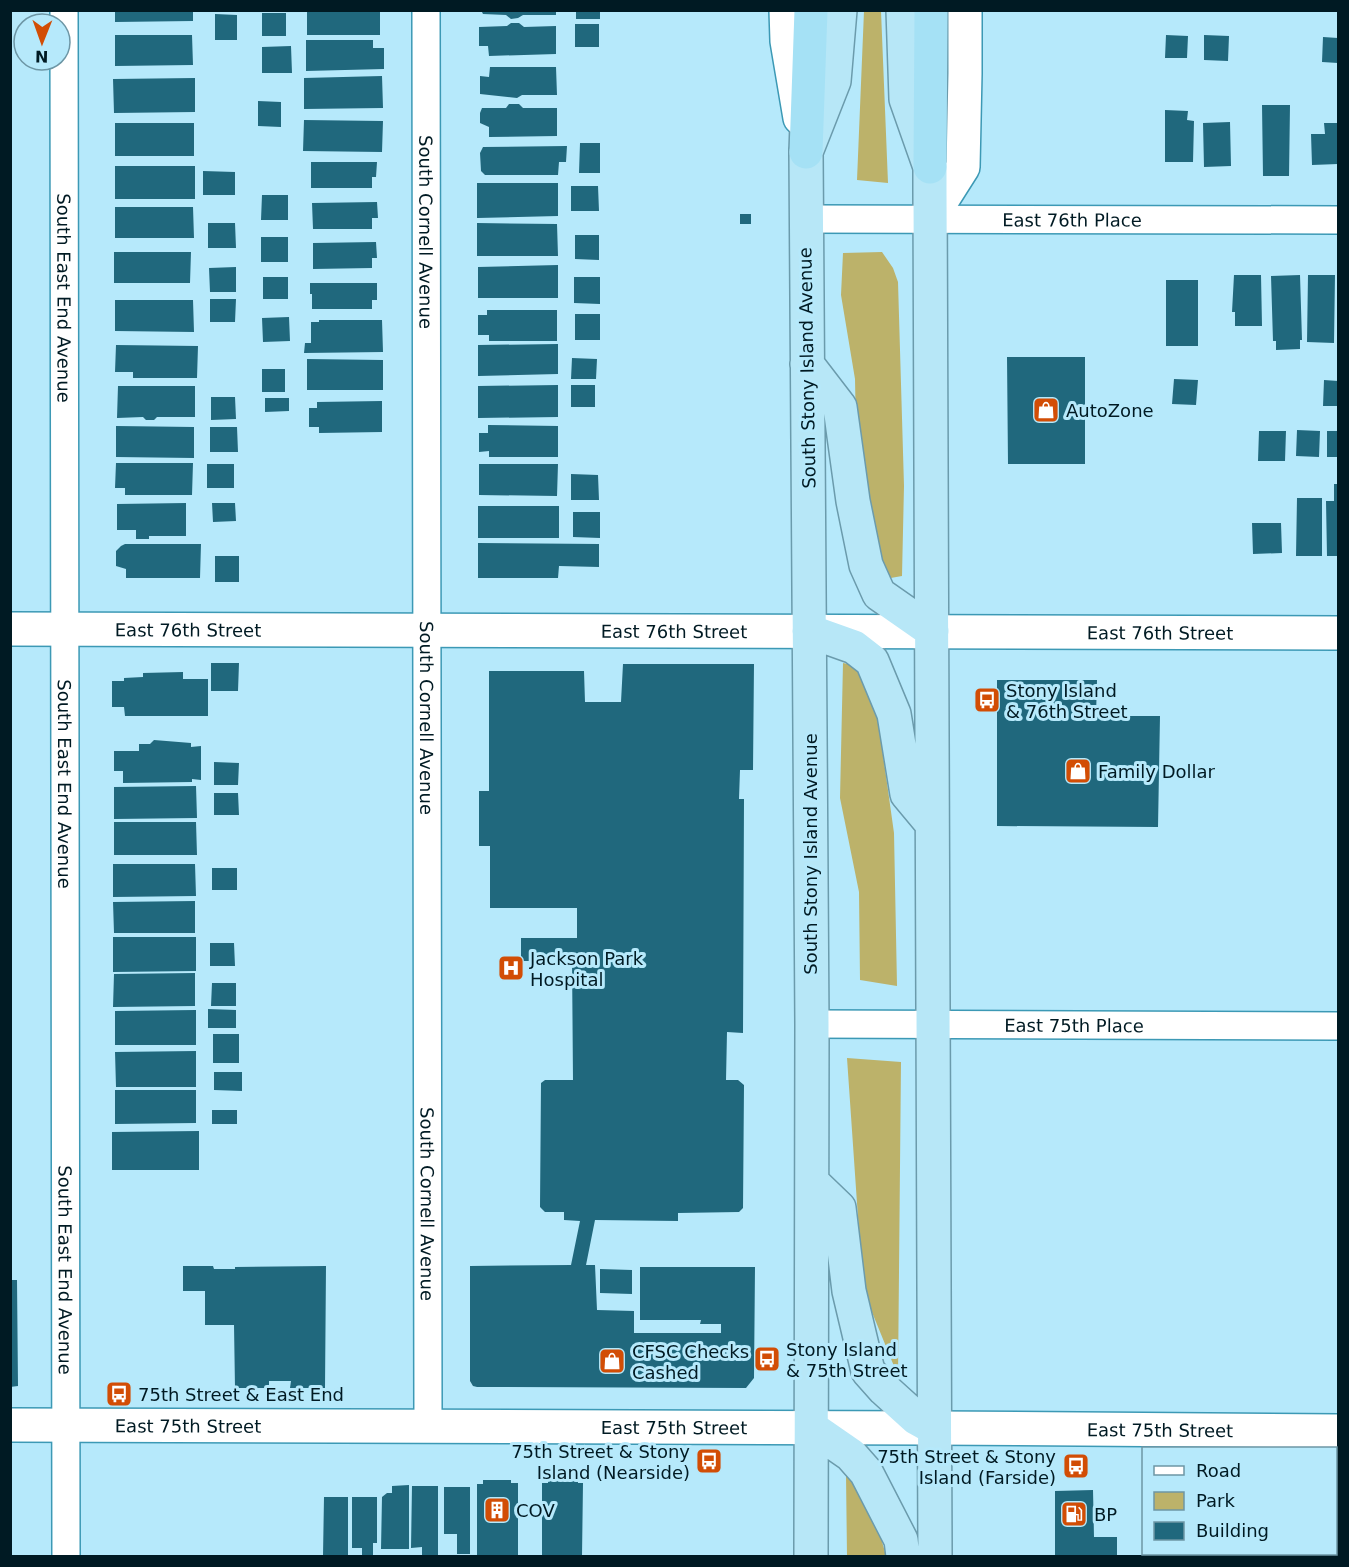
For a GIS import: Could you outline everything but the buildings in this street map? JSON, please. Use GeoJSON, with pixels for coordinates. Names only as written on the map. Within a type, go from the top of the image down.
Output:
{"type":"FeatureCollection","features":[{"type":"Feature","properties":{"kind":"highway"},"geometry":{"type":"LineString","coordinates":[[806,152],[811,10]]}},
{"type":"Feature","properties":{"kind":"highway","name":"South Stony Island Avenue"},"geometry":{"type":"LineString","coordinates":[[811,1557],[812,1024],[806,152],[834,81],[840,10]]}},
{"type":"Feature","properties":{"kind":"highway"},"geometry":{"type":"LineString","coordinates":[[903,10],[906,99],[930,167]]}},
{"type":"Feature","properties":{"kind":"highway"},"geometry":{"type":"LineString","coordinates":[[931,10],[935,1557]]}},
{"type":"Feature","properties":{"kind":"highway"},"geometry":{"type":"LineString","coordinates":[[807,364],[840,407],[853,501],[866,565],[879,594],[932,631]]}},
{"type":"Feature","properties":{"kind":"highway"},"geometry":{"type":"LineString","coordinates":[[809,631],[854,648],[872,662],[894,714],[907,794],[932,824]]}},
{"type":"Feature","properties":{"kind":"highway"},"geometry":{"type":"LineString","coordinates":[[812,1182],[839,1208],[849,1291],[868,1371],[916,1418],[934,1428]]}},
{"type":"Feature","properties":{"kind":"highway"},"geometry":{"type":"LineString","coordinates":[[812,1428],[851,1455],[866,1472],[901,1540],[903,1557]]}},
{"type":"Feature","properties":{"kind":"main road","name":"South Stony Island Avenue"},"geometry":{"type":"LineString","coordinates":[[786,10],[787,41],[806,152]]}},
{"type":"Feature","properties":{"kind":"main road"},"geometry":{"type":"LineString","coordinates":[[930,219],[963,167],[965,10]]}},
{"type":"Feature","properties":{"kind":"main road","name":"East 76th Street"},"geometry":{"type":"LineString","coordinates":[[10,629],[1338,633]]}},
{"type":"Feature","properties":{"kind":"main road","name":"East 75th Street"},"geometry":{"type":"LineString","coordinates":[[10,1425],[1338,1431]]}},
{"type":"Feature","properties":{"kind":"street","name":"South East End Avenue"},"geometry":{"type":"LineString","coordinates":[[64,10],[66,1557]]}},
{"type":"Feature","properties":{"kind":"street","name":"South Cornell Avenue"},"geometry":{"type":"LineString","coordinates":[[426,10],[428,1427]]}},
{"type":"Feature","properties":{"kind":"street","name":"East 76th Place"},"geometry":{"type":"LineString","coordinates":[[806,219],[1338,220]]}},
{"type":"Feature","properties":{"kind":"street","name":"East 75th Place"},"geometry":{"type":"LineString","coordinates":[[812,1024],[1338,1026]]}},
{"type":"Feature","properties":{"kind":"green space"},"geometry":{"type":"Polygon","coordinates":[[[864,11],[881,11],[888,183],[857,180],[864,11]]]}},
{"type":"Feature","properties":{"kind":"green space"},"geometry":{"type":"Polygon","coordinates":[[[882,252],[893,268],[898,282],[904,486],[902,576],[885,579],[857,483],[855,379],[841,295],[843,253],[882,252]]]}},
{"type":"Feature","properties":{"kind":"green space"},"geometry":{"type":"Polygon","coordinates":[[[843,663],[871,669],[894,833],[897,986],[860,980],[859,892],[840,798],[843,663]]]}},
{"type":"Feature","properties":{"kind":"green space"},"geometry":{"type":"Polygon","coordinates":[[[847,1058],[901,1062],[898,1376],[863,1290],[847,1058]]]}},
{"type":"Feature","properties":{"kind":"green space"},"geometry":{"type":"Polygon","coordinates":[[[846,1474],[865,1480],[886,1556],[847,1556],[846,1474]]]}},
{"type":"Feature","properties":{"kind":"place","name":"AutoZone"},"geometry":{"type":"Point","coordinates":[1046,410]}},
{"type":"Feature","properties":{"kind":"place","name":"Stony Island & 76th Street"},"geometry":{"type":"Point","coordinates":[987,700]}},
{"type":"Feature","properties":{"kind":"place","name":"Family Dollar"},"geometry":{"type":"Point","coordinates":[1078,771]}},
{"type":"Feature","properties":{"kind":"place","name":"Jackson Park Hospital"},"geometry":{"type":"Point","coordinates":[511,968]}},
{"type":"Feature","properties":{"kind":"place","name":"Stony Island & 75th Street"},"geometry":{"type":"Point","coordinates":[767,1359]}},
{"type":"Feature","properties":{"kind":"place","name":"CFSC Checks Cashed"},"geometry":{"type":"Point","coordinates":[612,1361]}},
{"type":"Feature","properties":{"kind":"place","name":"75th Street & East End"},"geometry":{"type":"Point","coordinates":[119,1394]}},
{"type":"Feature","properties":{"kind":"place","name":"75th Street & Stony Island (Nearside)"},"geometry":{"type":"Point","coordinates":[709,1461]}},
{"type":"Feature","properties":{"kind":"place","name":"75th Street & Stony Island (Farside)"},"geometry":{"type":"Point","coordinates":[1076,1466]}},
{"type":"Feature","properties":{"kind":"place","name":"COV"},"geometry":{"type":"Point","coordinates":[497,1510]}},
{"type":"Feature","properties":{"kind":"place","name":"BP"},"geometry":{"type":"Point","coordinates":[1074,1514]}}]}
